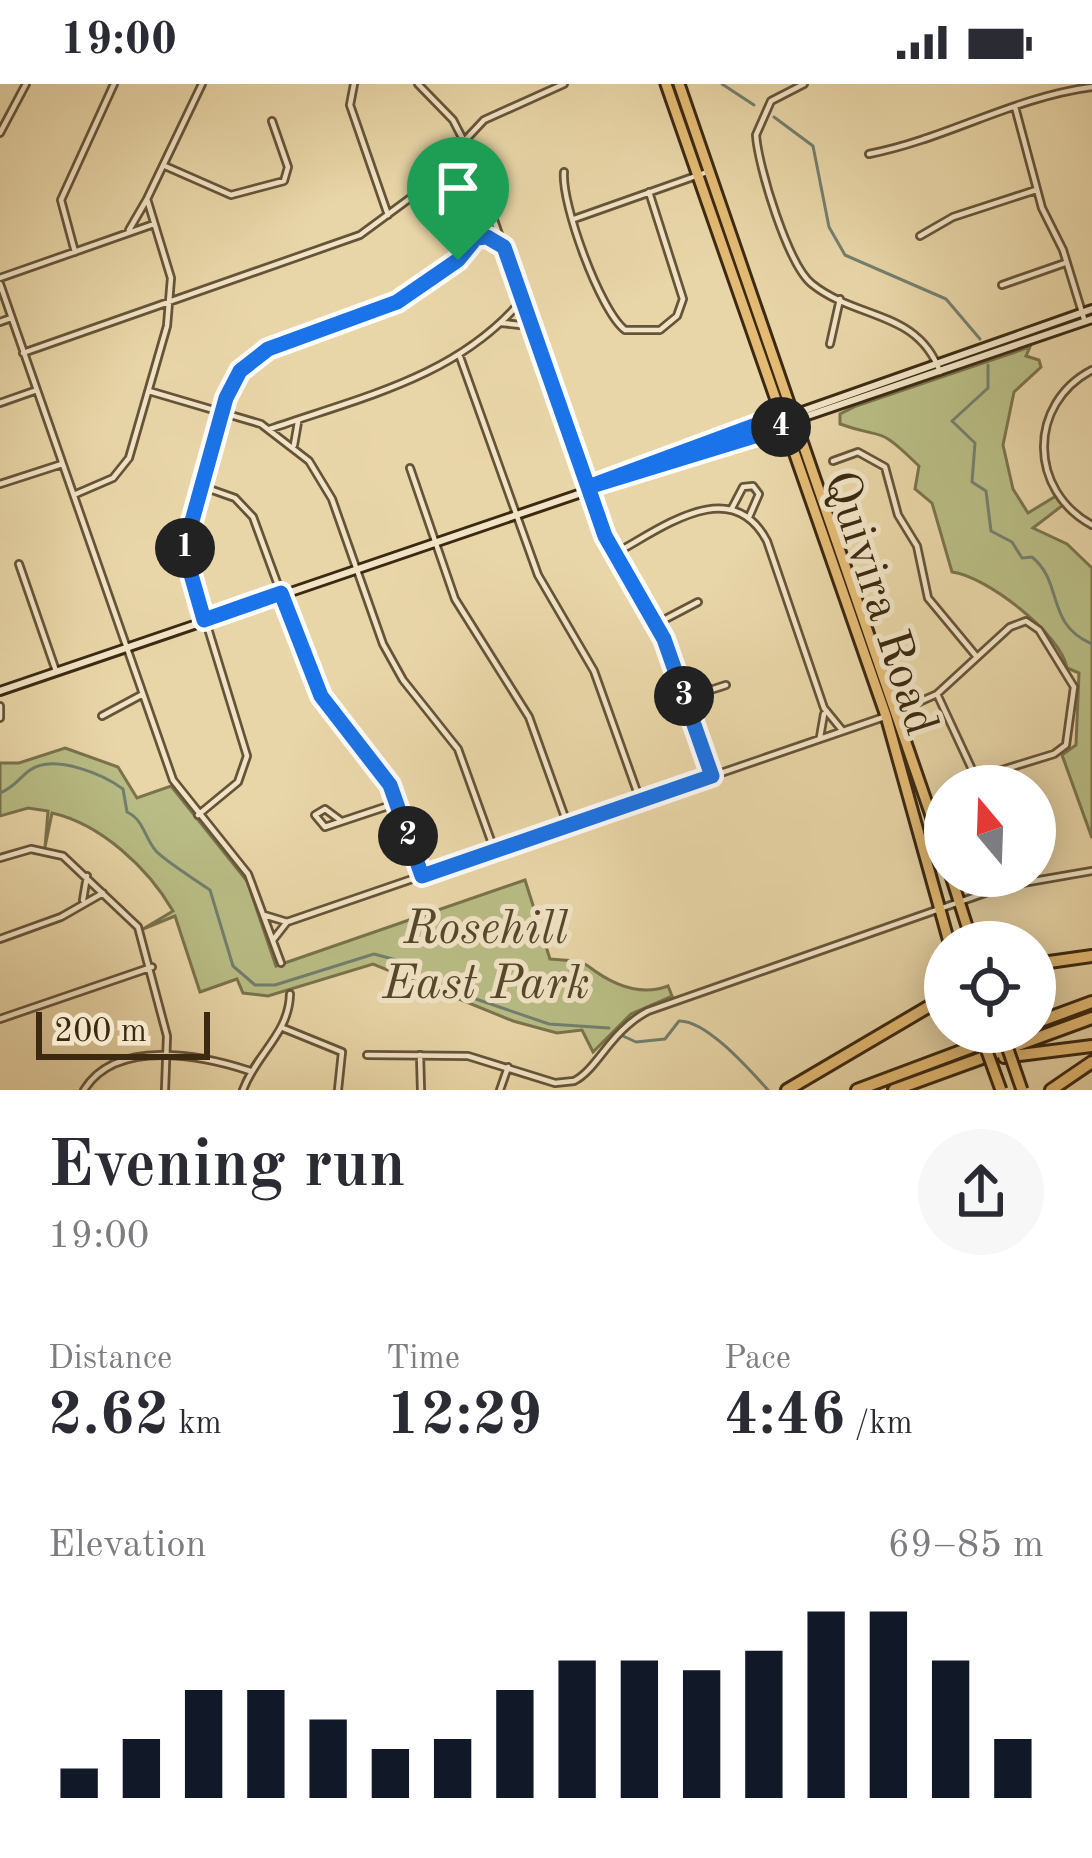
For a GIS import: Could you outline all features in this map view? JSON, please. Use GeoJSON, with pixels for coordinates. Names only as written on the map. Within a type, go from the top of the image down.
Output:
{"type":"FeatureCollection","features":[{"type":"Feature","properties":{"kind":"highway"},"geometry":{"type":"LineString","coordinates":[[1056,961],[1092,956]]}},
{"type":"Feature","properties":{"kind":"highway"},"geometry":{"type":"LineString","coordinates":[[1056,1015],[1092,1002]]}},
{"type":"Feature","properties":{"kind":"highway"},"geometry":{"type":"LineString","coordinates":[[788,1090],[924,1009]]}},
{"type":"Feature","properties":{"kind":"highway"},"geometry":{"type":"LineString","coordinates":[[894,1090],[1092,1018]]}},
{"type":"Feature","properties":{"kind":"highway"},"geometry":{"type":"LineString","coordinates":[[983,1056],[1034,1057],[1092,1046]]}},
{"type":"Feature","properties":{"kind":"highway"},"geometry":{"type":"LineString","coordinates":[[857,1090],[956,1053]]}},
{"type":"Feature","properties":{"kind":"highway"},"geometry":{"type":"LineString","coordinates":[[1051,1090],[1092,1062]]}},
{"type":"Feature","properties":{"kind":"main road","name":"Quivira Road"},"geometry":{"type":"LineString","coordinates":[[666,84],[924,792]]}},
{"type":"Feature","properties":{"kind":"main road","name":"Quivira Road"},"geometry":{"type":"LineString","coordinates":[[679,84],[886,716],[942,921]]}},
{"type":"Feature","properties":{"kind":"main road"},"geometry":{"type":"LineString","coordinates":[[0,691],[790,418],[940,372],[1086,318],[1092,309]]}},
{"type":"Feature","properties":{"kind":"main road"},"geometry":{"type":"LineString","coordinates":[[790,418],[936,362],[1086,318]]}},
{"type":"Feature","properties":{"kind":"main road"},"geometry":{"type":"LineString","coordinates":[[957,897],[965,921]]}},
{"type":"Feature","properties":{"kind":"main road"},"geometry":{"type":"LineString","coordinates":[[987,1053],[1000,1090]]}},
{"type":"Feature","properties":{"kind":"main road"},"geometry":{"type":"LineString","coordinates":[[1009,1053],[1022,1090]]}},
{"type":"Feature","properties":{"kind":"street"},"geometry":{"type":"LineString","coordinates":[[0,133],[26,84]]}},
{"type":"Feature","properties":{"kind":"street"},"geometry":{"type":"LineString","coordinates":[[75,252],[61,200],[114,84]]}},
{"type":"Feature","properties":{"kind":"street"},"geometry":{"type":"LineString","coordinates":[[127,234],[202,84]]}},
{"type":"Feature","properties":{"kind":"street"},"geometry":{"type":"LineString","coordinates":[[354,84],[350,105],[388,217]]}},
{"type":"Feature","properties":{"kind":"street"},"geometry":{"type":"LineString","coordinates":[[418,84],[463,139],[614,554],[656,623],[712,776]]}},
{"type":"Feature","properties":{"kind":"street"},"geometry":{"type":"LineString","coordinates":[[23,352],[346,241],[388,217],[463,139],[496,112],[564,84]]}},
{"type":"Feature","properties":{"kind":"street"},"geometry":{"type":"LineString","coordinates":[[804,84],[767,105],[758,124],[757,150],[797,266],[814,286],[911,329],[940,372]]}},
{"type":"Feature","properties":{"kind":"street"},"geometry":{"type":"LineString","coordinates":[[869,154],[1092,87]]}},
{"type":"Feature","properties":{"kind":"street"},"geometry":{"type":"LineString","coordinates":[[1015,107],[1036,190],[1086,318]]}},
{"type":"Feature","properties":{"kind":"street"},"geometry":{"type":"LineString","coordinates":[[163,165],[231,195],[284,181],[288,167],[272,121]]}},
{"type":"Feature","properties":{"kind":"street"},"geometry":{"type":"LineString","coordinates":[[574,219],[710,171]]}},
{"type":"Feature","properties":{"kind":"street"},"geometry":{"type":"LineString","coordinates":[[564,172],[574,219],[604,303],[625,330]]}},
{"type":"Feature","properties":{"kind":"street"},"geometry":{"type":"LineString","coordinates":[[920,236],[953,217],[1036,190]]}},
{"type":"Feature","properties":{"kind":"street"},"geometry":{"type":"LineString","coordinates":[[625,330],[660,330],[680,310],[682,284],[649,191]]}},
{"type":"Feature","properties":{"kind":"street"},"geometry":{"type":"LineString","coordinates":[[73,495],[106,482],[124,467],[149,391],[171,301],[171,278],[148,199]]}},
{"type":"Feature","properties":{"kind":"street"},"geometry":{"type":"LineString","coordinates":[[198,814],[238,782],[248,756],[184,550],[236,378],[259,355],[397,302],[434,279],[493,215]]}},
{"type":"Feature","properties":{"kind":"street"},"geometry":{"type":"LineString","coordinates":[[154,224],[0,281],[173,780],[241,862],[281,963]]}},
{"type":"Feature","properties":{"kind":"street"},"geometry":{"type":"LineString","coordinates":[[476,238],[487,237],[504,247]]}},
{"type":"Feature","properties":{"kind":"street"},"geometry":{"type":"LineString","coordinates":[[1002,285],[1066,263]]}},
{"type":"Feature","properties":{"kind":"street"},"geometry":{"type":"LineString","coordinates":[[269,430],[460,357],[502,323],[522,299]]}},
{"type":"Feature","properties":{"kind":"street"},"geometry":{"type":"LineString","coordinates":[[830,344],[840,299]]}},
{"type":"Feature","properties":{"kind":"street"},"geometry":{"type":"LineString","coordinates":[[0,322],[11,318]]}},
{"type":"Feature","properties":{"kind":"street"},"geometry":{"type":"LineString","coordinates":[[502,323],[532,327]]}},
{"type":"Feature","properties":{"kind":"street"},"geometry":{"type":"LineString","coordinates":[[621,342],[625,330]]}},
{"type":"Feature","properties":{"kind":"street"},"geometry":{"type":"LineString","coordinates":[[460,357],[546,593],[594,670],[640,800]]}},
{"type":"Feature","properties":{"kind":"street"},"geometry":{"type":"LineString","coordinates":[[1092,370],[1054,405],[1042,448],[1054,489],[1092,525]]}},
{"type":"Feature","properties":{"kind":"street"},"geometry":{"type":"LineString","coordinates":[[0,403],[37,390]]}},
{"type":"Feature","properties":{"kind":"street"},"geometry":{"type":"LineString","coordinates":[[149,391],[269,430],[294,445],[325,484],[392,663],[458,749],[495,850]]}},
{"type":"Feature","properties":{"kind":"street"},"geometry":{"type":"LineString","coordinates":[[294,445],[299,419]]}},
{"type":"Feature","properties":{"kind":"street"},"geometry":{"type":"LineString","coordinates":[[833,461],[858,452],[885,467],[898,515],[917,546],[928,598],[977,657]]}},
{"type":"Feature","properties":{"kind":"street"},"geometry":{"type":"LineString","coordinates":[[0,484],[62,464]]}},
{"type":"Feature","properties":{"kind":"street"},"geometry":{"type":"LineString","coordinates":[[410,469],[463,616],[529,717],[567,826]]}},
{"type":"Feature","properties":{"kind":"street"},"geometry":{"type":"LineString","coordinates":[[201,486],[235,498],[247,508],[321,696],[387,780],[422,876]]}},
{"type":"Feature","properties":{"kind":"street"},"geometry":{"type":"LineString","coordinates":[[732,508],[743,487],[753,486],[759,497],[749,517]]}},
{"type":"Feature","properties":{"kind":"street"},"geometry":{"type":"LineString","coordinates":[[614,554],[693,512],[732,508],[749,517],[770,552],[824,708],[843,730]]}},
{"type":"Feature","properties":{"kind":"street"},"geometry":{"type":"LineString","coordinates":[[19,564],[56,671]]}},
{"type":"Feature","properties":{"kind":"street"},"geometry":{"type":"LineString","coordinates":[[656,623],[698,602]]}},
{"type":"Feature","properties":{"kind":"street"},"geometry":{"type":"LineString","coordinates":[[273,940],[287,922],[898,712],[937,694],[1022,621],[1039,630],[1074,687],[1065,747],[976,778],[949,708],[937,694]]}},
{"type":"Feature","properties":{"kind":"street"},"geometry":{"type":"LineString","coordinates":[[685,698],[726,685]]}},
{"type":"Feature","properties":{"kind":"street"},"geometry":{"type":"LineString","coordinates":[[102,716],[143,694]]}},
{"type":"Feature","properties":{"kind":"street"},"geometry":{"type":"LineString","coordinates":[[0,706],[0,718]]}},
{"type":"Feature","properties":{"kind":"street"},"geometry":{"type":"LineString","coordinates":[[819,739],[824,708]]}},
{"type":"Feature","properties":{"kind":"street"},"geometry":{"type":"LineString","coordinates":[[340,820],[397,803]]}},
{"type":"Feature","properties":{"kind":"street"},"geometry":{"type":"LineString","coordinates":[[0,858],[32,849],[55,853],[138,927],[152,967],[168,1057],[165,1090]]}},
{"type":"Feature","properties":{"kind":"street"},"geometry":{"type":"LineString","coordinates":[[368,1055],[468,1056],[555,1083],[574,1082],[584,1076],[612,1036],[648,1011],[938,908],[1022,882],[1092,871]]}},
{"type":"Feature","properties":{"kind":"street"},"geometry":{"type":"LineString","coordinates":[[83,900],[87,877]]}},
{"type":"Feature","properties":{"kind":"street"},"geometry":{"type":"LineString","coordinates":[[0,938],[62,917],[83,900],[105,893]]}},
{"type":"Feature","properties":{"kind":"street"},"geometry":{"type":"LineString","coordinates":[[264,915],[287,922]]}},
{"type":"Feature","properties":{"kind":"street"},"geometry":{"type":"LineString","coordinates":[[0,1019],[152,967]]}},
{"type":"Feature","properties":{"kind":"street"},"geometry":{"type":"LineString","coordinates":[[243,1090],[250,1071],[283,1028],[290,994]]}},
{"type":"Feature","properties":{"kind":"street"},"geometry":{"type":"LineString","coordinates":[[283,1028],[342,1052],[338,1090]]}},
{"type":"Feature","properties":{"kind":"street"},"geometry":{"type":"LineString","coordinates":[[420,1055],[421,1090]]}},
{"type":"Feature","properties":{"kind":"street"},"geometry":{"type":"LineString","coordinates":[[84,1090],[110,1065],[168,1057],[209,1059],[250,1071]]}},
{"type":"Feature","properties":{"kind":"street"},"geometry":{"type":"LineString","coordinates":[[500,1090],[508,1067]]}},
{"type":"Feature","properties":{"kind":"street"},"geometry":{"type":"LineString","coordinates":[[574,1082],[576,1090]]}},
{"type":"Feature","properties":{"kind":"green space"},"geometry":{"type":"Polygon","coordinates":[[[1030,347],[1026,356],[1039,360],[1041,367],[1014,392],[1003,445],[1013,489],[1028,513],[1056,496],[1063,505],[1033,528],[1067,544],[1092,568],[1092,838],[1062,755],[1076,745],[1079,673],[1067,668],[1051,639],[1020,609],[983,584],[952,572],[932,503],[915,489],[919,466],[887,438],[840,424],[840,414],[856,406],[1030,347]]]}},
{"type":"Feature","properties":{"kind":"green space","name":"Rosehill East Park"},"geometry":{"type":"Polygon","coordinates":[[[65,748],[118,767],[137,798],[171,786],[247,881],[276,966],[525,880],[550,959],[580,963],[636,989],[668,986],[672,996],[631,1014],[593,1052],[582,1030],[557,1033],[513,1021],[373,964],[268,996],[243,993],[237,979],[200,992],[175,916],[143,929],[173,911],[121,850],[88,827],[52,813],[45,847],[48,811],[28,808],[0,816],[0,763],[19,763],[65,748]]]}},
{"type":"Feature","properties":{"kind":"waterway"},"geometry":{"type":"LineString","coordinates":[[722,84],[754,105]]}},
{"type":"Feature","properties":{"kind":"waterway"},"geometry":{"type":"LineString","coordinates":[[774,117],[813,146],[829,227],[845,255],[946,299],[980,339]]}},
{"type":"Feature","properties":{"kind":"waterway"},"geometry":{"type":"LineString","coordinates":[[988,365],[988,388],[952,421],[975,443],[972,482],[986,491],[991,531],[1012,542],[1022,558],[1032,557],[1042,567],[1067,626],[1092,644]]}},
{"type":"Feature","properties":{"kind":"waterway"},"geometry":{"type":"LineString","coordinates":[[0,793],[30,770],[52,764],[92,772],[123,789],[127,812],[156,851],[210,890],[233,966],[255,985],[275,985],[374,954],[400,961],[432,984],[549,1024],[609,1028]]}},
{"type":"Feature","properties":{"kind":"waterway"},"geometry":{"type":"LineString","coordinates":[[623,1036],[636,1042],[665,1039],[679,1021],[690,1023],[726,1047],[768,1090]]}},
{"type":"Feature","properties":{"kind":"route"},"geometry":{"type":"LineString","coordinates":[[458,260],[397,302],[268,349],[245,366],[226,398],[184,550],[204,620],[281,593],[321,696],[390,785],[422,876],[712,776],[664,639],[605,536],[588,487],[787,426],[783,415],[588,487],[504,247],[487,237],[476,238],[458,260]]}}]}
